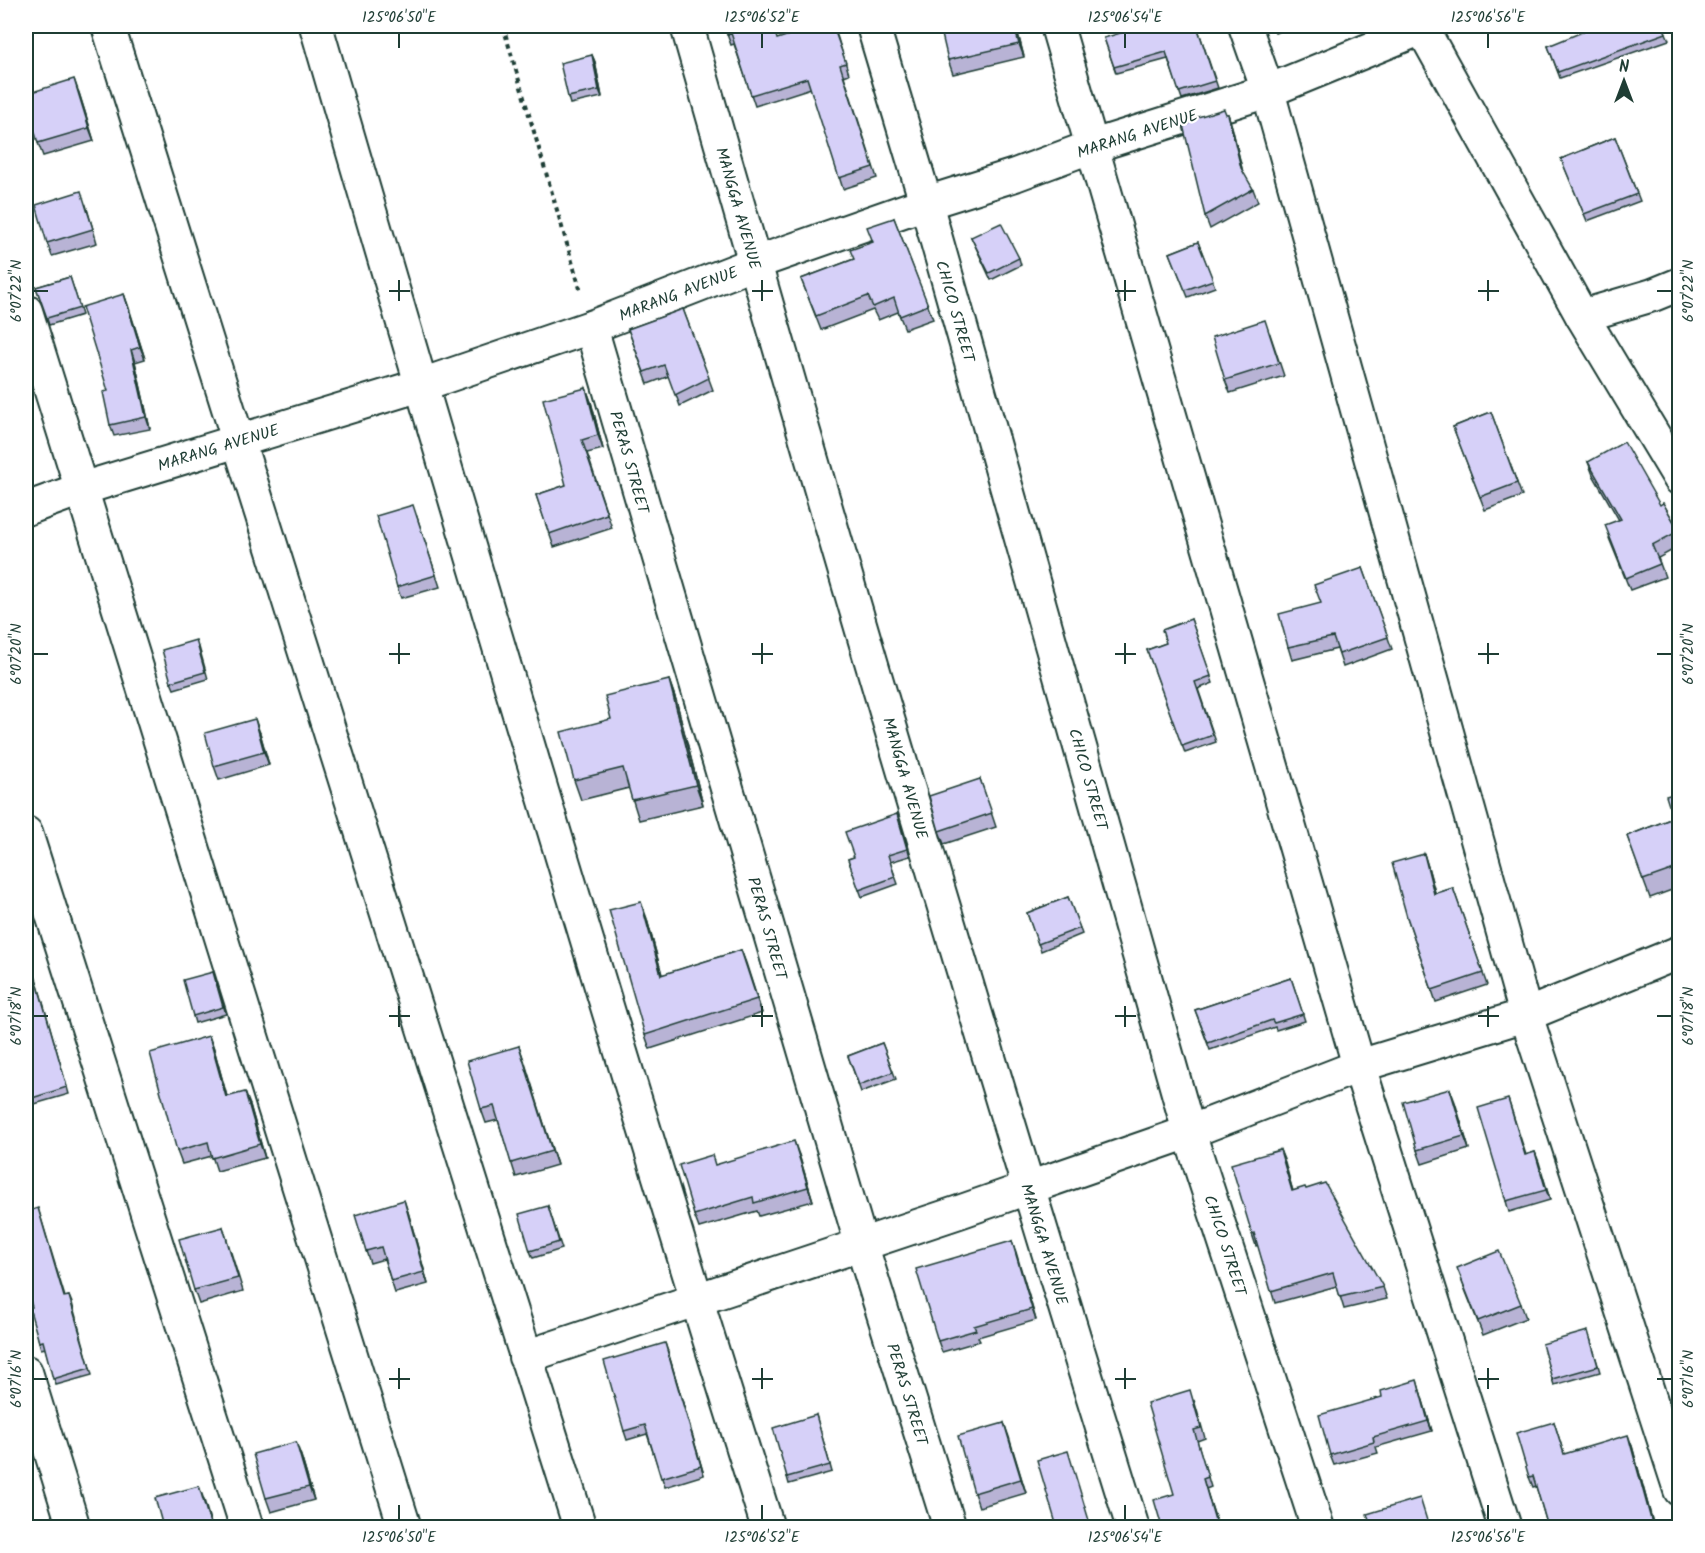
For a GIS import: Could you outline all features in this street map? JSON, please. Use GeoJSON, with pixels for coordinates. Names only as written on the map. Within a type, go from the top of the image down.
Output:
{"type":"FeatureCollection","features":[{"type":"Feature","properties":{"kind":"street"},"geometry":{"type":"LineString","coordinates":[[108,26],[580,1527]]}},
{"type":"Feature","properties":{"kind":"street"},"geometry":{"type":"LineString","coordinates":[[316,26],[421,386],[697,1300],[768,1527]]}},
{"type":"Feature","properties":{"kind":"street","name":"MANGGA AVENUE"},"geometry":{"type":"LineString","coordinates":[[687,26],[1027,1188],[1133,1527]]}},
{"type":"Feature","properties":{"kind":"street","name":"CHICO STREET"},"geometry":{"type":"LineString","coordinates":[[873,26],[926,203],[1189,1132],[1318,1527]]}},
{"type":"Feature","properties":{"kind":"street"},"geometry":{"type":"LineString","coordinates":[[1057,26],[1359,1066],[1505,1527]]}},
{"type":"Feature","properties":{"kind":"street"},"geometry":{"type":"LineString","coordinates":[[1245,26],[1268,91],[1526,1015],[1680,1490]]}},
{"type":"Feature","properties":{"kind":"street"},"geometry":{"type":"LineString","coordinates":[[1425,27],[1582,316],[1680,479]]}},
{"type":"Feature","properties":{"kind":"street","name":"MARANG AVENUE"},"geometry":{"type":"LineString","coordinates":[[26,509],[81,489],[421,386],[591,327],[755,263],[926,203],[1015,175],[1092,146],[1268,91],[1425,27]]}},
{"type":"Feature","properties":{"kind":"street"},"geometry":{"type":"LineString","coordinates":[[1582,316],[1653,295],[1680,284]]}},
{"type":"Feature","properties":{"kind":"street"},"geometry":{"type":"LineString","coordinates":[[26,311],[405,1527]]}},
{"type":"Feature","properties":{"kind":"street","name":"PERAS STREET"},"geometry":{"type":"LineString","coordinates":[[591,327],[861,1243],[950,1527]]}},
{"type":"Feature","properties":{"kind":"street"},"geometry":{"type":"LineString","coordinates":[[26,833],[247,1527]]}},
{"type":"Feature","properties":{"kind":"street"},"geometry":{"type":"LineString","coordinates":[[525,1357],[1189,1132],[1359,1066],[1526,1015],[1680,952]]}},
{"type":"Feature","properties":{"kind":"street"},"geometry":{"type":"LineString","coordinates":[[26,1372],[74,1527]]}},
{"type":"Feature","properties":{"kind":"path"},"geometry":{"type":"LineString","coordinates":[[503,26],[591,327]]}},
{"type":"Feature","properties":{"kind":"building"},"geometry":{"type":"Polygon","coordinates":[[[724,26],[773,26],[777,39],[817,26],[833,26],[846,63],[840,65],[873,167],[839,178],[807,78],[751,95],[731,33],[727,35],[724,26]]]}},
{"type":"Feature","properties":{"kind":"building"},"geometry":{"type":"Polygon","coordinates":[[[940,26],[1014,26],[1019,44],[948,60],[940,26]]]}},
{"type":"Feature","properties":{"kind":"building"},"geometry":{"type":"Polygon","coordinates":[[[1143,26],[1197,26],[1215,81],[1179,92],[1166,52],[1114,67],[1104,38],[1143,26]]]}},
{"type":"Feature","properties":{"kind":"building"},"geometry":{"type":"Polygon","coordinates":[[[1597,26],[1663,26],[1666,33],[1558,72],[1548,46],[1597,26]]]}},
{"type":"Feature","properties":{"kind":"building"},"geometry":{"type":"Polygon","coordinates":[[[592,55],[599,90],[568,97],[560,63],[592,55]]]}},
{"type":"Feature","properties":{"kind":"building"},"geometry":{"type":"Polygon","coordinates":[[[74,79],[89,128],[38,143],[26,102],[26,94],[74,79]]]}},
{"type":"Feature","properties":{"kind":"building"},"geometry":{"type":"Polygon","coordinates":[[[1224,109],[1228,114],[1241,168],[1253,189],[1205,216],[1183,125],[1189,124],[1188,120],[1224,109]]]}},
{"type":"Feature","properties":{"kind":"building"},"geometry":{"type":"Polygon","coordinates":[[[1615,137],[1637,194],[1584,214],[1561,159],[1615,137]]]}},
{"type":"Feature","properties":{"kind":"building"},"geometry":{"type":"Polygon","coordinates":[[[1680,159],[1680,188],[1670,163],[1680,159]]]}},
{"type":"Feature","properties":{"kind":"building"},"geometry":{"type":"Polygon","coordinates":[[[81,191],[93,229],[47,243],[36,205],[81,191]]]}},
{"type":"Feature","properties":{"kind":"building"},"geometry":{"type":"Polygon","coordinates":[[[894,218],[928,305],[900,316],[894,298],[873,307],[868,296],[816,316],[801,279],[854,259],[850,250],[873,242],[867,227],[894,218]]]}},
{"type":"Feature","properties":{"kind":"building"},"geometry":{"type":"Polygon","coordinates":[[[1001,223],[1019,258],[989,273],[971,237],[1001,223]]]}},
{"type":"Feature","properties":{"kind":"building"},"geometry":{"type":"Polygon","coordinates":[[[1198,242],[1213,280],[1185,290],[1170,253],[1198,242]]]}},
{"type":"Feature","properties":{"kind":"building"},"geometry":{"type":"Polygon","coordinates":[[[70,277],[80,308],[47,318],[36,287],[70,277]]]}},
{"type":"Feature","properties":{"kind":"building"},"geometry":{"type":"Polygon","coordinates":[[[124,294],[140,347],[131,350],[146,417],[110,425],[103,392],[108,391],[82,307],[124,294]]]}},
{"type":"Feature","properties":{"kind":"building"},"geometry":{"type":"Polygon","coordinates":[[[683,309],[709,378],[675,395],[664,365],[644,372],[628,329],[683,309]]]}},
{"type":"Feature","properties":{"kind":"building"},"geometry":{"type":"Polygon","coordinates":[[[1265,320],[1279,363],[1225,380],[1212,337],[1265,320]]]}},
{"type":"Feature","properties":{"kind":"building"},"geometry":{"type":"Polygon","coordinates":[[[586,388],[598,435],[582,440],[607,514],[549,534],[536,495],[566,485],[543,399],[586,388]]]}},
{"type":"Feature","properties":{"kind":"building"},"geometry":{"type":"Polygon","coordinates":[[[1491,412],[1517,483],[1480,497],[1453,427],[1491,412]]]}},
{"type":"Feature","properties":{"kind":"building"},"geometry":{"type":"Polygon","coordinates":[[[1624,442],[1660,505],[1663,503],[1679,531],[1652,545],[1660,564],[1626,578],[1605,525],[1621,519],[1588,462],[1624,442]]]}},
{"type":"Feature","properties":{"kind":"building"},"geometry":{"type":"Polygon","coordinates":[[[413,505],[436,575],[397,587],[376,516],[413,505]]]}},
{"type":"Feature","properties":{"kind":"building"},"geometry":{"type":"Polygon","coordinates":[[[1363,568],[1388,637],[1339,654],[1333,637],[1288,647],[1279,614],[1321,603],[1314,585],[1363,568]]]}},
{"type":"Feature","properties":{"kind":"building"},"geometry":{"type":"Polygon","coordinates":[[[1191,619],[1211,676],[1195,682],[1213,735],[1182,746],[1147,650],[1166,643],[1162,630],[1191,619]]]}},
{"type":"Feature","properties":{"kind":"building"},"geometry":{"type":"Polygon","coordinates":[[[196,640],[205,672],[171,682],[162,650],[196,640]]]}},
{"type":"Feature","properties":{"kind":"building"},"geometry":{"type":"Polygon","coordinates":[[[669,680],[696,785],[632,800],[623,768],[574,780],[561,732],[611,719],[605,696],[669,680]]]}},
{"type":"Feature","properties":{"kind":"building"},"geometry":{"type":"Polygon","coordinates":[[[255,719],[264,752],[214,766],[205,733],[255,719]]]}},
{"type":"Feature","properties":{"kind":"building"},"geometry":{"type":"Polygon","coordinates":[[[980,779],[992,813],[939,831],[929,796],[980,779]]]}},
{"type":"Feature","properties":{"kind":"building"},"geometry":{"type":"Polygon","coordinates":[[[1680,792],[1680,867],[1643,880],[1627,836],[1673,818],[1666,796],[1680,792]]]}},
{"type":"Feature","properties":{"kind":"building"},"geometry":{"type":"Polygon","coordinates":[[[897,814],[907,849],[888,855],[895,877],[859,890],[848,859],[854,857],[845,832],[897,814]]]}},
{"type":"Feature","properties":{"kind":"building"},"geometry":{"type":"Polygon","coordinates":[[[1424,854],[1434,894],[1453,888],[1483,973],[1432,990],[1407,917],[1392,863],[1424,854]]]}},
{"type":"Feature","properties":{"kind":"building"},"geometry":{"type":"Polygon","coordinates":[[[1068,897],[1080,928],[1038,944],[1027,913],[1068,897]]]}},
{"type":"Feature","properties":{"kind":"building"},"geometry":{"type":"Polygon","coordinates":[[[641,902],[661,975],[741,950],[757,999],[645,1035],[609,910],[641,902]]]}},
{"type":"Feature","properties":{"kind":"building"},"geometry":{"type":"Polygon","coordinates":[[[34,972],[67,1087],[29,1099],[26,1086],[26,974],[34,972]]]}},
{"type":"Feature","properties":{"kind":"building"},"geometry":{"type":"Polygon","coordinates":[[[213,972],[223,1007],[193,1016],[183,980],[213,972]]]}},
{"type":"Feature","properties":{"kind":"building"},"geometry":{"type":"Polygon","coordinates":[[[1291,978],[1303,1014],[1274,1023],[1272,1020],[1208,1043],[1195,1010],[1291,978]]]}},
{"type":"Feature","properties":{"kind":"building"},"geometry":{"type":"Polygon","coordinates":[[[209,1036],[226,1097],[245,1092],[260,1144],[212,1158],[208,1142],[177,1151],[150,1053],[209,1036]]]}},
{"type":"Feature","properties":{"kind":"building"},"geometry":{"type":"Polygon","coordinates":[[[882,1043],[893,1072],[859,1085],[848,1056],[882,1043]]]}},
{"type":"Feature","properties":{"kind":"building"},"geometry":{"type":"Polygon","coordinates":[[[519,1046],[552,1151],[511,1163],[494,1106],[481,1109],[467,1061],[519,1046]]]}},
{"type":"Feature","properties":{"kind":"building"},"geometry":{"type":"Polygon","coordinates":[[[1450,1089],[1464,1136],[1417,1150],[1403,1102],[1450,1089]]]}},
{"type":"Feature","properties":{"kind":"building"},"geometry":{"type":"Polygon","coordinates":[[[1508,1099],[1525,1155],[1535,1152],[1546,1190],[1506,1201],[1478,1108],[1508,1099]]]}},
{"type":"Feature","properties":{"kind":"building"},"geometry":{"type":"Polygon","coordinates":[[[794,1141],[808,1187],[754,1203],[753,1197],[694,1215],[679,1165],[712,1155],[715,1165],[794,1141]]]}},
{"type":"Feature","properties":{"kind":"building"},"geometry":{"type":"Polygon","coordinates":[[[1280,1150],[1292,1191],[1325,1183],[1383,1287],[1340,1297],[1333,1273],[1271,1291],[1231,1164],[1280,1150]]]}},
{"type":"Feature","properties":{"kind":"building"},"geometry":{"type":"Polygon","coordinates":[[[404,1200],[424,1272],[391,1281],[381,1247],[366,1251],[355,1215],[404,1200]]]}},
{"type":"Feature","properties":{"kind":"building"},"geometry":{"type":"Polygon","coordinates":[[[548,1206],[559,1242],[530,1251],[519,1214],[548,1206]]]}},
{"type":"Feature","properties":{"kind":"building"},"geometry":{"type":"Polygon","coordinates":[[[38,1208],[64,1297],[69,1296],[90,1368],[53,1379],[43,1341],[39,1342],[29,1307],[32,1307],[26,1285],[26,1212],[38,1208]]]}},
{"type":"Feature","properties":{"kind":"building"},"geometry":{"type":"Polygon","coordinates":[[[223,1227],[238,1278],[194,1290],[179,1239],[223,1227]]]}},
{"type":"Feature","properties":{"kind":"building"},"geometry":{"type":"Polygon","coordinates":[[[1012,1241],[1032,1309],[974,1326],[976,1330],[938,1341],[916,1269],[1012,1241]]]}},
{"type":"Feature","properties":{"kind":"building"},"geometry":{"type":"Polygon","coordinates":[[[1499,1251],[1521,1304],[1478,1321],[1457,1268],[1499,1251]]]}},
{"type":"Feature","properties":{"kind":"building"},"geometry":{"type":"Polygon","coordinates":[[[1588,1331],[1598,1366],[1552,1379],[1542,1344],[1588,1331]]]}},
{"type":"Feature","properties":{"kind":"building"},"geometry":{"type":"Polygon","coordinates":[[[665,1343],[701,1466],[661,1478],[645,1425],[624,1431],[604,1361],[665,1343]]]}},
{"type":"Feature","properties":{"kind":"building"},"geometry":{"type":"Polygon","coordinates":[[[1417,1380],[1428,1421],[1373,1437],[1374,1442],[1330,1455],[1319,1415],[1382,1397],[1381,1391],[1417,1380]]]}},
{"type":"Feature","properties":{"kind":"building"},"geometry":{"type":"Polygon","coordinates":[[[1190,1390],[1201,1428],[1194,1430],[1208,1477],[1203,1479],[1217,1527],[1162,1527],[1154,1500],[1174,1494],[1147,1403],[1190,1390]]]}},
{"type":"Feature","properties":{"kind":"building"},"geometry":{"type":"Polygon","coordinates":[[[816,1415],[830,1465],[787,1477],[773,1428],[816,1415]]]}},
{"type":"Feature","properties":{"kind":"building"},"geometry":{"type":"Polygon","coordinates":[[[1554,1422],[1564,1454],[1628,1435],[1653,1527],[1548,1527],[1533,1476],[1529,1477],[1516,1433],[1554,1422]]]}},
{"type":"Feature","properties":{"kind":"building"},"geometry":{"type":"Polygon","coordinates":[[[1004,1423],[1021,1479],[974,1493],[958,1436],[1004,1423]]]}},
{"type":"Feature","properties":{"kind":"building"},"geometry":{"type":"Polygon","coordinates":[[[296,1442],[309,1487],[266,1498],[253,1454],[296,1442]]]}},
{"type":"Feature","properties":{"kind":"building"},"geometry":{"type":"Polygon","coordinates":[[[1068,1451],[1091,1527],[1057,1527],[1037,1460],[1068,1451]]]}},
{"type":"Feature","properties":{"kind":"building"},"geometry":{"type":"Polygon","coordinates":[[[199,1486],[211,1527],[163,1527],[155,1498],[199,1486]]]}},
{"type":"Feature","properties":{"kind":"building"},"geometry":{"type":"Polygon","coordinates":[[[1420,1498],[1429,1527],[1371,1527],[1367,1514],[1420,1498]]]}}]}
